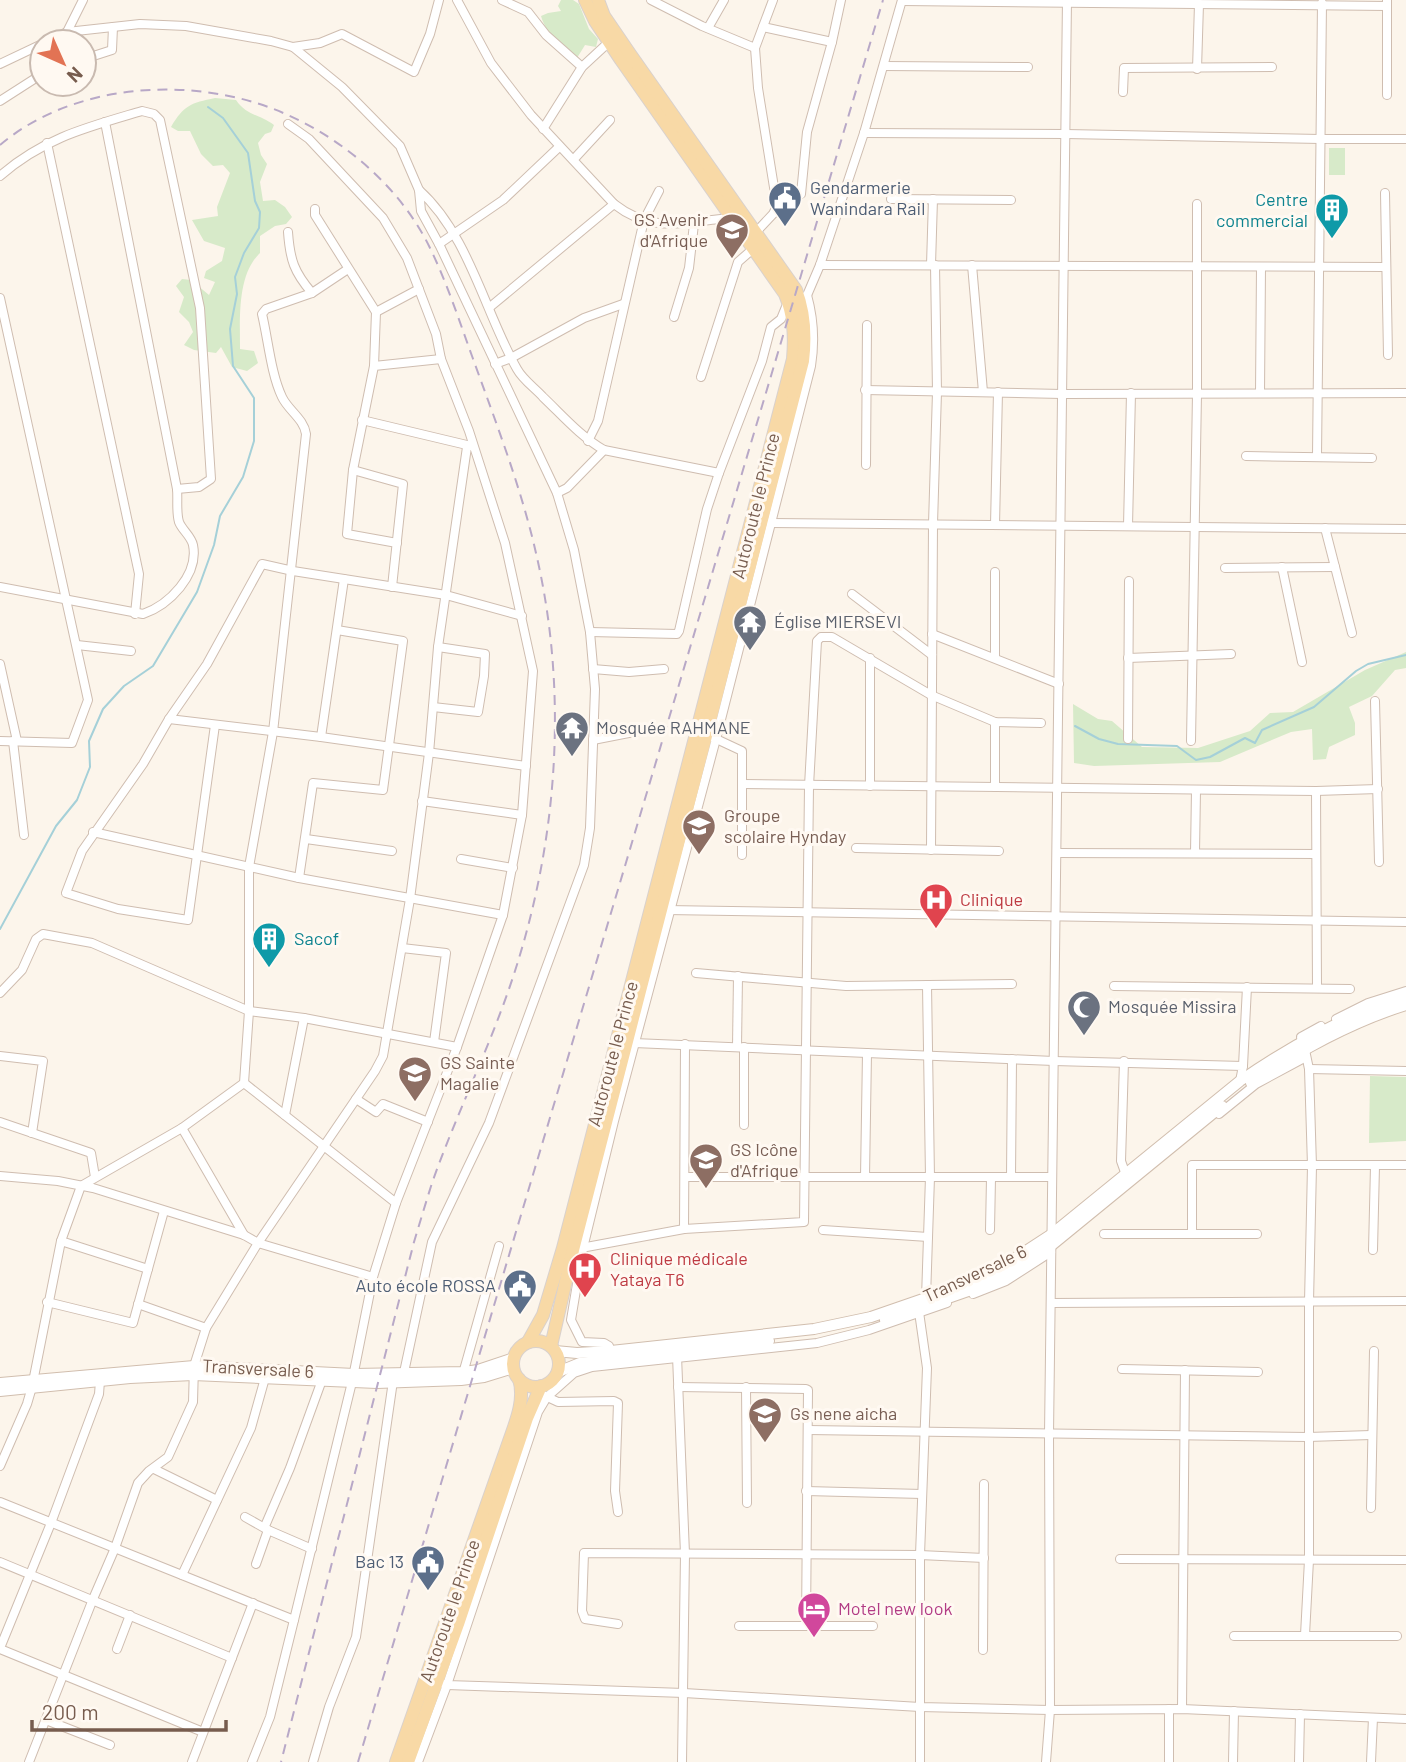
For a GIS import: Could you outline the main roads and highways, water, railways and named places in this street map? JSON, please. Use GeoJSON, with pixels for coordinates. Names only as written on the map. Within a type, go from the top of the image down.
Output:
{"type":"FeatureCollection","features":[{"type":"Feature","properties":{"kind":"main road","name":"Autoroute le Prince"},"geometry":{"type":"LineString","coordinates":[[528,1342],[543,1315],[562,1248],[790,373],[794,341],[791,307],[788,302],[734,218],[609,43],[585,0]]}},
{"type":"Feature","properties":{"kind":"main road","name":"Autoroute le Prince"},"geometry":{"type":"LineString","coordinates":[[553,1348],[712,738],[803,361],[805,341],[804,300],[630,54],[604,16],[598,0]]}},
{"type":"Feature","properties":{"kind":"main road","name":"Transversale 6"},"geometry":{"type":"LineString","coordinates":[[553,1348],[611,1355],[677,1355],[814,1336],[873,1324],[919,1311],[968,1291],[1014,1268],[1052,1244],[1242,1088],[1369,1006],[1406,997]]}},
{"type":"Feature","properties":{"kind":"main road","name":"Transversale 6"},"geometry":{"type":"LineString","coordinates":[[558,1372],[611,1355],[814,1329],[870,1317],[926,1298],[1052,1244],[1126,1175],[1240,1081],[1270,1060],[1304,1050],[1362,1022],[1406,1005]]}},
{"type":"Feature","properties":{"kind":"main road"},"geometry":{"type":"LineString","coordinates":[[528,1342],[544,1342],[553,1348],[559,1362],[558,1372],[543,1392],[533,1387],[515,1368],[519,1348],[528,1342]]}},
{"type":"Feature","properties":{"kind":"main road","name":"Autoroute le Prince"},"geometry":{"type":"LineString","coordinates":[[396,1762],[448,1620],[522,1398],[515,1368]]}},
{"type":"Feature","properties":{"kind":"main road","name":"Transversale 6"},"geometry":{"type":"LineString","coordinates":[[0,1391],[33,1383],[193,1370],[400,1378],[463,1376],[478,1370],[515,1368]]}},
{"type":"Feature","properties":{"kind":"main road","name":"Transversale 6"},"geometry":{"type":"LineString","coordinates":[[0,1383],[100,1381],[193,1370],[265,1378],[353,1378]]}},
{"type":"Feature","properties":{"kind":"main road","name":"Autoroute le Prince"},"geometry":{"type":"LineString","coordinates":[[408,1762],[442,1683],[527,1418],[543,1392]]}},
{"type":"Feature","properties":{"kind":"waterway"},"geometry":{"type":"LineString","coordinates":[[0,929],[56,826],[77,800],[90,767],[89,741],[103,709],[124,686],[153,666],[197,592],[214,545],[220,516],[243,477],[254,441],[254,398],[233,366],[230,329],[237,294],[235,277],[244,253],[259,228],[260,212],[255,201],[248,153],[223,118],[208,107]]}},
{"type":"Feature","properties":{"kind":"waterway"},"geometry":{"type":"LineString","coordinates":[[1075,726],[1099,739],[1118,744],[1177,746],[1196,760],[1210,757],[1245,738],[1255,743],[1262,730],[1314,707],[1368,664],[1406,655]]}},
{"type":"Feature","properties":{"kind":"railway"},"geometry":{"type":"LineString","coordinates":[[358,1762],[883,0]]}},
{"type":"Feature","properties":{"kind":"railway"},"geometry":{"type":"LineString","coordinates":[[0,145],[29,125],[61,109],[95,98],[166,90],[238,98],[271,108],[319,131],[364,163],[401,203],[417,225],[442,275],[517,484],[532,536],[547,613],[553,665],[553,769],[540,873],[529,924],[505,1000],[432,1183],[414,1242],[281,1762]]}},
{"type":"Feature","properties":{"kind":"place","name":"Gendarmerie Wanindara Rail"},"geometry":{"type":"Point","coordinates":[785,228]}},
{"type":"Feature","properties":{"kind":"place","name":"Centre commercial"},"geometry":{"type":"Point","coordinates":[1332,240]}},
{"type":"Feature","properties":{"kind":"place","name":"GS Avenir d'Afrique"},"geometry":{"type":"Point","coordinates":[732,260]}},
{"type":"Feature","properties":{"kind":"place","name":"Église MIERSEVI"},"geometry":{"type":"Point","coordinates":[750,652]}},
{"type":"Feature","properties":{"kind":"place","name":"Mosquée RAHMANE"},"geometry":{"type":"Point","coordinates":[572,758]}},
{"type":"Feature","properties":{"kind":"place","name":"Groupe scolaire Hynday"},"geometry":{"type":"Point","coordinates":[699,856]}},
{"type":"Feature","properties":{"kind":"place","name":"Clinique"},"geometry":{"type":"Point","coordinates":[936,930]}},
{"type":"Feature","properties":{"kind":"place","name":"Sacof"},"geometry":{"type":"Point","coordinates":[269,969]}},
{"type":"Feature","properties":{"kind":"place","name":"Mosquée Missira"},"geometry":{"type":"Point","coordinates":[1084,1037]}},
{"type":"Feature","properties":{"kind":"place","name":"GS Sainte Magalie"},"geometry":{"type":"Point","coordinates":[415,1103]}},
{"type":"Feature","properties":{"kind":"place","name":"GS Icône d'Afrique"},"geometry":{"type":"Point","coordinates":[706,1190]}},
{"type":"Feature","properties":{"kind":"place","name":"Clinique médicale Yataya T6"},"geometry":{"type":"Point","coordinates":[585,1299]}},
{"type":"Feature","properties":{"kind":"place","name":"Auto école ROSSA"},"geometry":{"type":"Point","coordinates":[520,1316]}},
{"type":"Feature","properties":{"kind":"place","name":"Gs nene aicha"},"geometry":{"type":"Point","coordinates":[765,1444]}},
{"type":"Feature","properties":{"kind":"place","name":"Bac 13"},"geometry":{"type":"Point","coordinates":[428,1592]}},
{"type":"Feature","properties":{"kind":"place","name":"Motel new look"},"geometry":{"type":"Point","coordinates":[814,1639]}}]}
